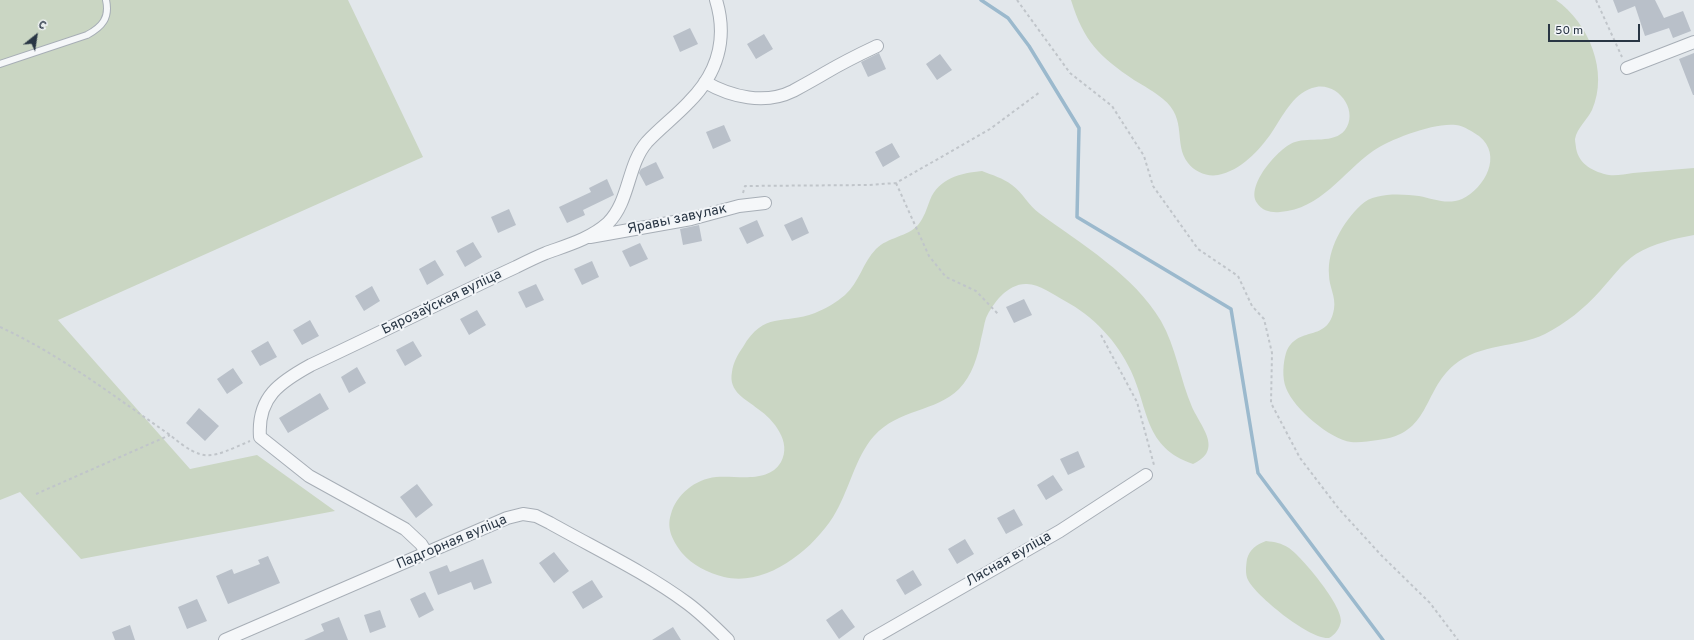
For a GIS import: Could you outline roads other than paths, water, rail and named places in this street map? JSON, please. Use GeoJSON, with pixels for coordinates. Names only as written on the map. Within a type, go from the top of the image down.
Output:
{"type":"FeatureCollection","features":[{"type":"Feature","properties":{"kind":"street","name":"Бярозаўская вуліца"},"geometry":{"type":"LineString","coordinates":[[426,552],[421,544],[405,529],[309,476],[260,437],[259,423],[262,409],[268,398],[279,384],[293,375],[502,273],[544,254],[589,237],[608,222],[617,211],[636,160],[647,142],[690,101],[705,82],[718,57],[721,44],[720,12],[716,0]]}},
{"type":"Feature","properties":{"kind":"street"},"geometry":{"type":"LineString","coordinates":[[1627,68],[1694,42]]}},
{"type":"Feature","properties":{"kind":"street"},"geometry":{"type":"LineString","coordinates":[[705,82],[734,95],[752,98],[780,96],[877,46]]}},
{"type":"Feature","properties":{"kind":"street","name":"Яравы завулак"},"geometry":{"type":"LineString","coordinates":[[589,237],[691,219],[739,206],[765,203]]}},
{"type":"Feature","properties":{"kind":"street","name":"Лясная вуліца"},"geometry":{"type":"LineString","coordinates":[[870,640],[1060,531],[1146,474]]}},
{"type":"Feature","properties":{"kind":"street","name":"Падгорная вуліца"},"geometry":{"type":"LineString","coordinates":[[225,640],[394,568],[426,552],[507,518],[523,514],[536,516],[654,581],[688,603],[728,640]]}},
{"type":"Feature","properties":{"kind":"lane"},"geometry":{"type":"LineString","coordinates":[[0,64],[87,35],[98,29],[104,23],[107,14],[106,0]]}},
{"type":"Feature","properties":{"kind":"waterway"},"geometry":{"type":"LineString","coordinates":[[981,0],[1008,18],[1029,46],[1079,128],[1077,217],[1231,309],[1258,473],[1383,640]]}}]}
